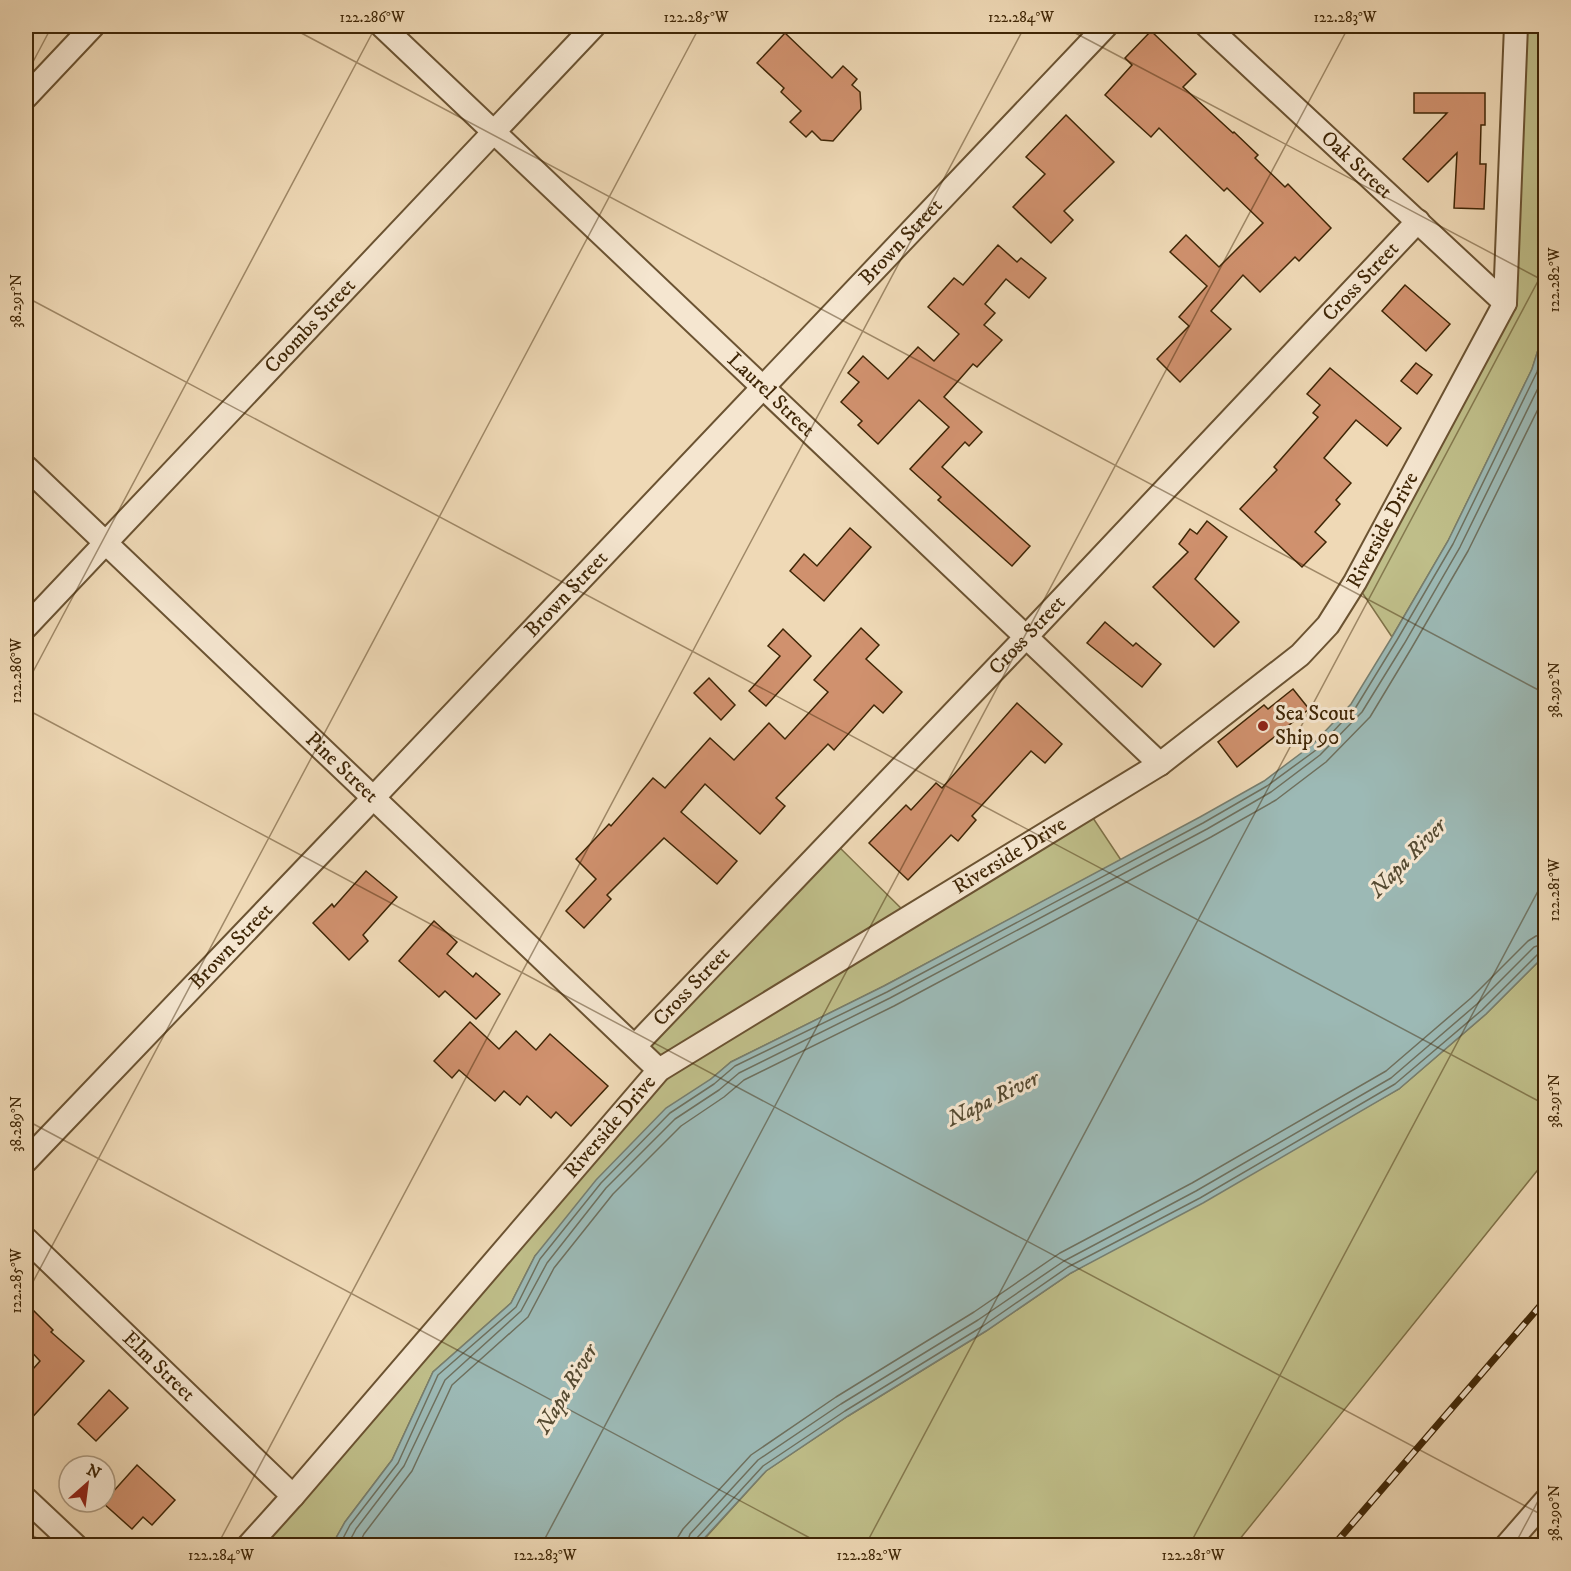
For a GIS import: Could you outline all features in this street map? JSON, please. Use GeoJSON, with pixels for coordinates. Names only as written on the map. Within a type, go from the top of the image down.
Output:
{"type":"FeatureCollection","features":[{"type":"Feature","properties":{"kind":"street"},"geometry":{"type":"LineString","coordinates":[[26,97],[93,26]]}},
{"type":"Feature","properties":{"kind":"street","name":"Laurel Street"},"geometry":{"type":"LineString","coordinates":[[382,26],[1160,764]]}},
{"type":"Feature","properties":{"kind":"street","name":"Coombs Street"},"geometry":{"type":"LineString","coordinates":[[26,627],[594,26]]}},
{"type":"Feature","properties":{"kind":"street","name":"Brown Street"},"geometry":{"type":"LineString","coordinates":[[26,1161],[374,798],[1106,26]]}},
{"type":"Feature","properties":{"kind":"street","name":"Oak Street"},"geometry":{"type":"LineString","coordinates":[[1208,26],[1505,303]]}},
{"type":"Feature","properties":{"kind":"street","name":"Riverside Drive"},"geometry":{"type":"LineString","coordinates":[[248,1545],[293,1496],[659,1070],[1160,764],[1300,656],[1328,625],[1355,582],[1505,303],[1516,26]]}},
{"type":"Feature","properties":{"kind":"street","name":"Cross Street"},"geometry":{"type":"LineString","coordinates":[[635,1046],[1026,637],[1418,221]]}},
{"type":"Feature","properties":{"kind":"street","name":"Pine Street"},"geometry":{"type":"LineString","coordinates":[[26,466],[659,1070]]}},
{"type":"Feature","properties":{"kind":"street","name":"Elm Street"},"geometry":{"type":"LineString","coordinates":[[26,1239],[293,1496]]}},
{"type":"Feature","properties":{"kind":"street"},"geometry":{"type":"LineString","coordinates":[[26,1499],[76,1545]]}},
{"type":"Feature","properties":{"kind":"street"},"geometry":{"type":"LineString","coordinates":[[1506,1545],[1545,1500]]}},
{"type":"Feature","properties":{"kind":"shaded area"},"geometry":{"type":"Polygon","coordinates":[[[1516,26],[1545,26],[1546,307],[1538,350],[1532,369],[1448,541],[1392,637],[1355,582],[1505,303],[1516,26]]]}},
{"type":"Feature","properties":{"kind":"shaded area"},"geometry":{"type":"Polygon","coordinates":[[[1087,809],[1121,860],[884,986],[731,1062],[711,1079],[535,1256],[511,1303],[433,1372],[392,1460],[345,1522],[332,1545],[248,1546],[659,1070],[635,1046],[832,840],[910,917],[1087,809]]]}},
{"type":"Feature","properties":{"kind":"shaded area"},"geometry":{"type":"Polygon","coordinates":[[[1545,955],[1545,1161],[1235,1545],[698,1546],[766,1471],[848,1416],[986,1331],[1071,1273],[1399,1089],[1486,1014],[1545,955]]]}},
{"type":"Feature","properties":{"kind":"water","name":"Napa River"},"geometry":{"type":"Polygon","coordinates":[[[1545,307],[1545,955],[1486,1014],[1399,1089],[1203,1203],[1071,1273],[986,1331],[848,1416],[766,1471],[698,1545],[332,1545],[345,1522],[392,1460],[433,1372],[511,1303],[535,1256],[596,1180],[666,1108],[711,1079],[731,1062],[884,986],[1200,817],[1264,781],[1312,745],[1351,704],[1448,541],[1532,369],[1538,350],[1545,307]]]}},
{"type":"Feature","properties":{"kind":"building"},"geometry":{"type":"Polygon","coordinates":[[[1151,31],[1196,74],[1183,87],[1234,132],[1258,155],[1255,158],[1285,187],[1288,184],[1331,228],[1299,261],[1295,257],[1260,292],[1243,275],[1211,311],[1231,329],[1180,382],[1157,359],[1189,326],[1179,317],[1207,286],[1170,252],[1186,235],[1219,267],[1263,223],[1227,188],[1224,191],[1159,128],[1151,137],[1105,95],[1132,65],[1125,58],[1151,31]]]}},
{"type":"Feature","properties":{"kind":"building"},"geometry":{"type":"Polygon","coordinates":[[[785,33],[832,78],[843,66],[857,79],[852,85],[860,92],[861,109],[833,141],[821,140],[812,131],[806,137],[790,122],[801,111],[781,92],[784,88],[757,63],[785,33]]]}},
{"type":"Feature","properties":{"kind":"building"},"geometry":{"type":"Polygon","coordinates":[[[1414,93],[1485,93],[1485,125],[1481,125],[1480,164],[1486,164],[1484,209],[1454,208],[1457,153],[1428,182],[1403,159],[1447,113],[1414,113],[1414,93]]]}},
{"type":"Feature","properties":{"kind":"building"},"geometry":{"type":"Polygon","coordinates":[[[1066,115],[1114,162],[1064,211],[1073,220],[1051,243],[1013,207],[1045,174],[1026,157],[1066,115]]]}},
{"type":"Feature","properties":{"kind":"building"},"geometry":{"type":"Polygon","coordinates":[[[998,245],[1017,262],[1021,258],[1046,278],[1029,298],[1006,279],[985,304],[995,313],[984,325],[1002,340],[977,367],[973,364],[944,397],[982,432],[969,446],[965,442],[942,467],[1030,546],[1012,566],[938,500],[941,497],[910,469],[949,427],[919,400],[878,444],[858,425],[862,421],[841,402],[859,382],[848,373],[863,356],[888,379],[918,347],[934,361],[959,334],[928,307],[954,278],[963,285],[998,245]]]}},
{"type":"Feature","properties":{"kind":"building"},"geometry":{"type":"Polygon","coordinates":[[[1405,285],[1450,324],[1426,351],[1382,311],[1405,285]]]}},
{"type":"Feature","properties":{"kind":"building"},"geometry":{"type":"Polygon","coordinates":[[[1416,363],[1432,375],[1417,394],[1401,381],[1416,363]]]}},
{"type":"Feature","properties":{"kind":"building"},"geometry":{"type":"Polygon","coordinates":[[[1330,368],[1401,428],[1387,446],[1356,420],[1324,458],[1351,483],[1336,500],[1340,504],[1315,532],[1326,542],[1302,567],[1240,509],[1277,470],[1274,467],[1318,417],[1313,413],[1320,405],[1307,394],[1330,368]]]}},
{"type":"Feature","properties":{"kind":"building"},"geometry":{"type":"Polygon","coordinates":[[[1207,521],[1227,537],[1195,579],[1239,622],[1214,647],[1153,587],[1188,552],[1179,544],[1190,529],[1197,534],[1207,521]]]}},
{"type":"Feature","properties":{"kind":"building"},"geometry":{"type":"Polygon","coordinates":[[[850,528],[871,547],[824,601],[790,571],[804,554],[817,566],[850,528]]]}},
{"type":"Feature","properties":{"kind":"building"},"geometry":{"type":"Polygon","coordinates":[[[1105,622],[1133,646],[1136,643],[1161,664],[1142,687],[1087,643],[1105,622]]]}},
{"type":"Feature","properties":{"kind":"building"},"geometry":{"type":"Polygon","coordinates":[[[861,628],[879,645],[866,659],[902,692],[883,713],[874,705],[834,750],[828,744],[776,798],[785,806],[760,834],[705,784],[681,812],[737,861],[717,884],[664,838],[607,895],[611,899],[584,928],[566,911],[596,879],[576,859],[609,824],[611,826],[653,778],[665,788],[710,738],[734,760],[769,723],[785,739],[828,692],[814,680],[861,628]]]}},
{"type":"Feature","properties":{"kind":"building"},"geometry":{"type":"Polygon","coordinates":[[[783,629],[811,656],[766,706],[749,691],[780,656],[768,646],[783,629]]]}},
{"type":"Feature","properties":{"kind":"building"},"geometry":{"type":"Polygon","coordinates":[[[709,678],[735,705],[721,720],[694,693],[709,678]]]}},
{"type":"Feature","properties":{"kind":"building","name":"Sea Scout Ship 90"},"geometry":{"type":"Polygon","coordinates":[[[1293,689],[1309,709],[1237,767],[1218,742],[1264,705],[1268,709],[1293,689]]]}},
{"type":"Feature","properties":{"kind":"building"},"geometry":{"type":"Polygon","coordinates":[[[1017,703],[1062,744],[1045,763],[1031,751],[972,816],[976,820],[958,841],[951,835],[908,880],[869,843],[906,805],[911,810],[936,783],[942,788],[1017,703]]]}},
{"type":"Feature","properties":{"kind":"building"},"geometry":{"type":"Polygon","coordinates":[[[366,871],[397,897],[363,935],[368,941],[349,960],[313,923],[332,904],[334,907],[366,871]]]}},
{"type":"Feature","properties":{"kind":"building"},"geometry":{"type":"Polygon","coordinates":[[[434,921],[457,942],[447,954],[473,977],[476,973],[500,994],[476,1019],[445,991],[439,997],[399,961],[434,921]]]}},
{"type":"Feature","properties":{"kind":"building"},"geometry":{"type":"Polygon","coordinates":[[[470,1022],[499,1049],[516,1031],[536,1050],[550,1034],[608,1086],[571,1126],[556,1112],[551,1118],[527,1096],[520,1105],[504,1091],[495,1101],[459,1070],[452,1078],[434,1061],[470,1022]]]}},
{"type":"Feature","properties":{"kind":"building"},"geometry":{"type":"Polygon","coordinates":[[[26,1303],[53,1330],[51,1332],[84,1361],[26,1424],[26,1377],[40,1361],[26,1346],[26,1303]]]}},
{"type":"Feature","properties":{"kind":"building"},"geometry":{"type":"Polygon","coordinates":[[[109,1390],[128,1408],[96,1441],[78,1424],[109,1390]]]}},
{"type":"Feature","properties":{"kind":"building"},"geometry":{"type":"Polygon","coordinates":[[[137,1465],[175,1500],[152,1525],[143,1517],[132,1529],[115,1514],[117,1487],[137,1465]]]}},
{"type":"Feature","properties":{"kind":"railway"},"geometry":{"type":"LineString","coordinates":[[1333,1546],[1546,1299]]}},
{"type":"Feature","properties":{"kind":"place","name":"Sea Scout Ship 90"},"geometry":{"type":"Point","coordinates":[1263,726]}}]}
